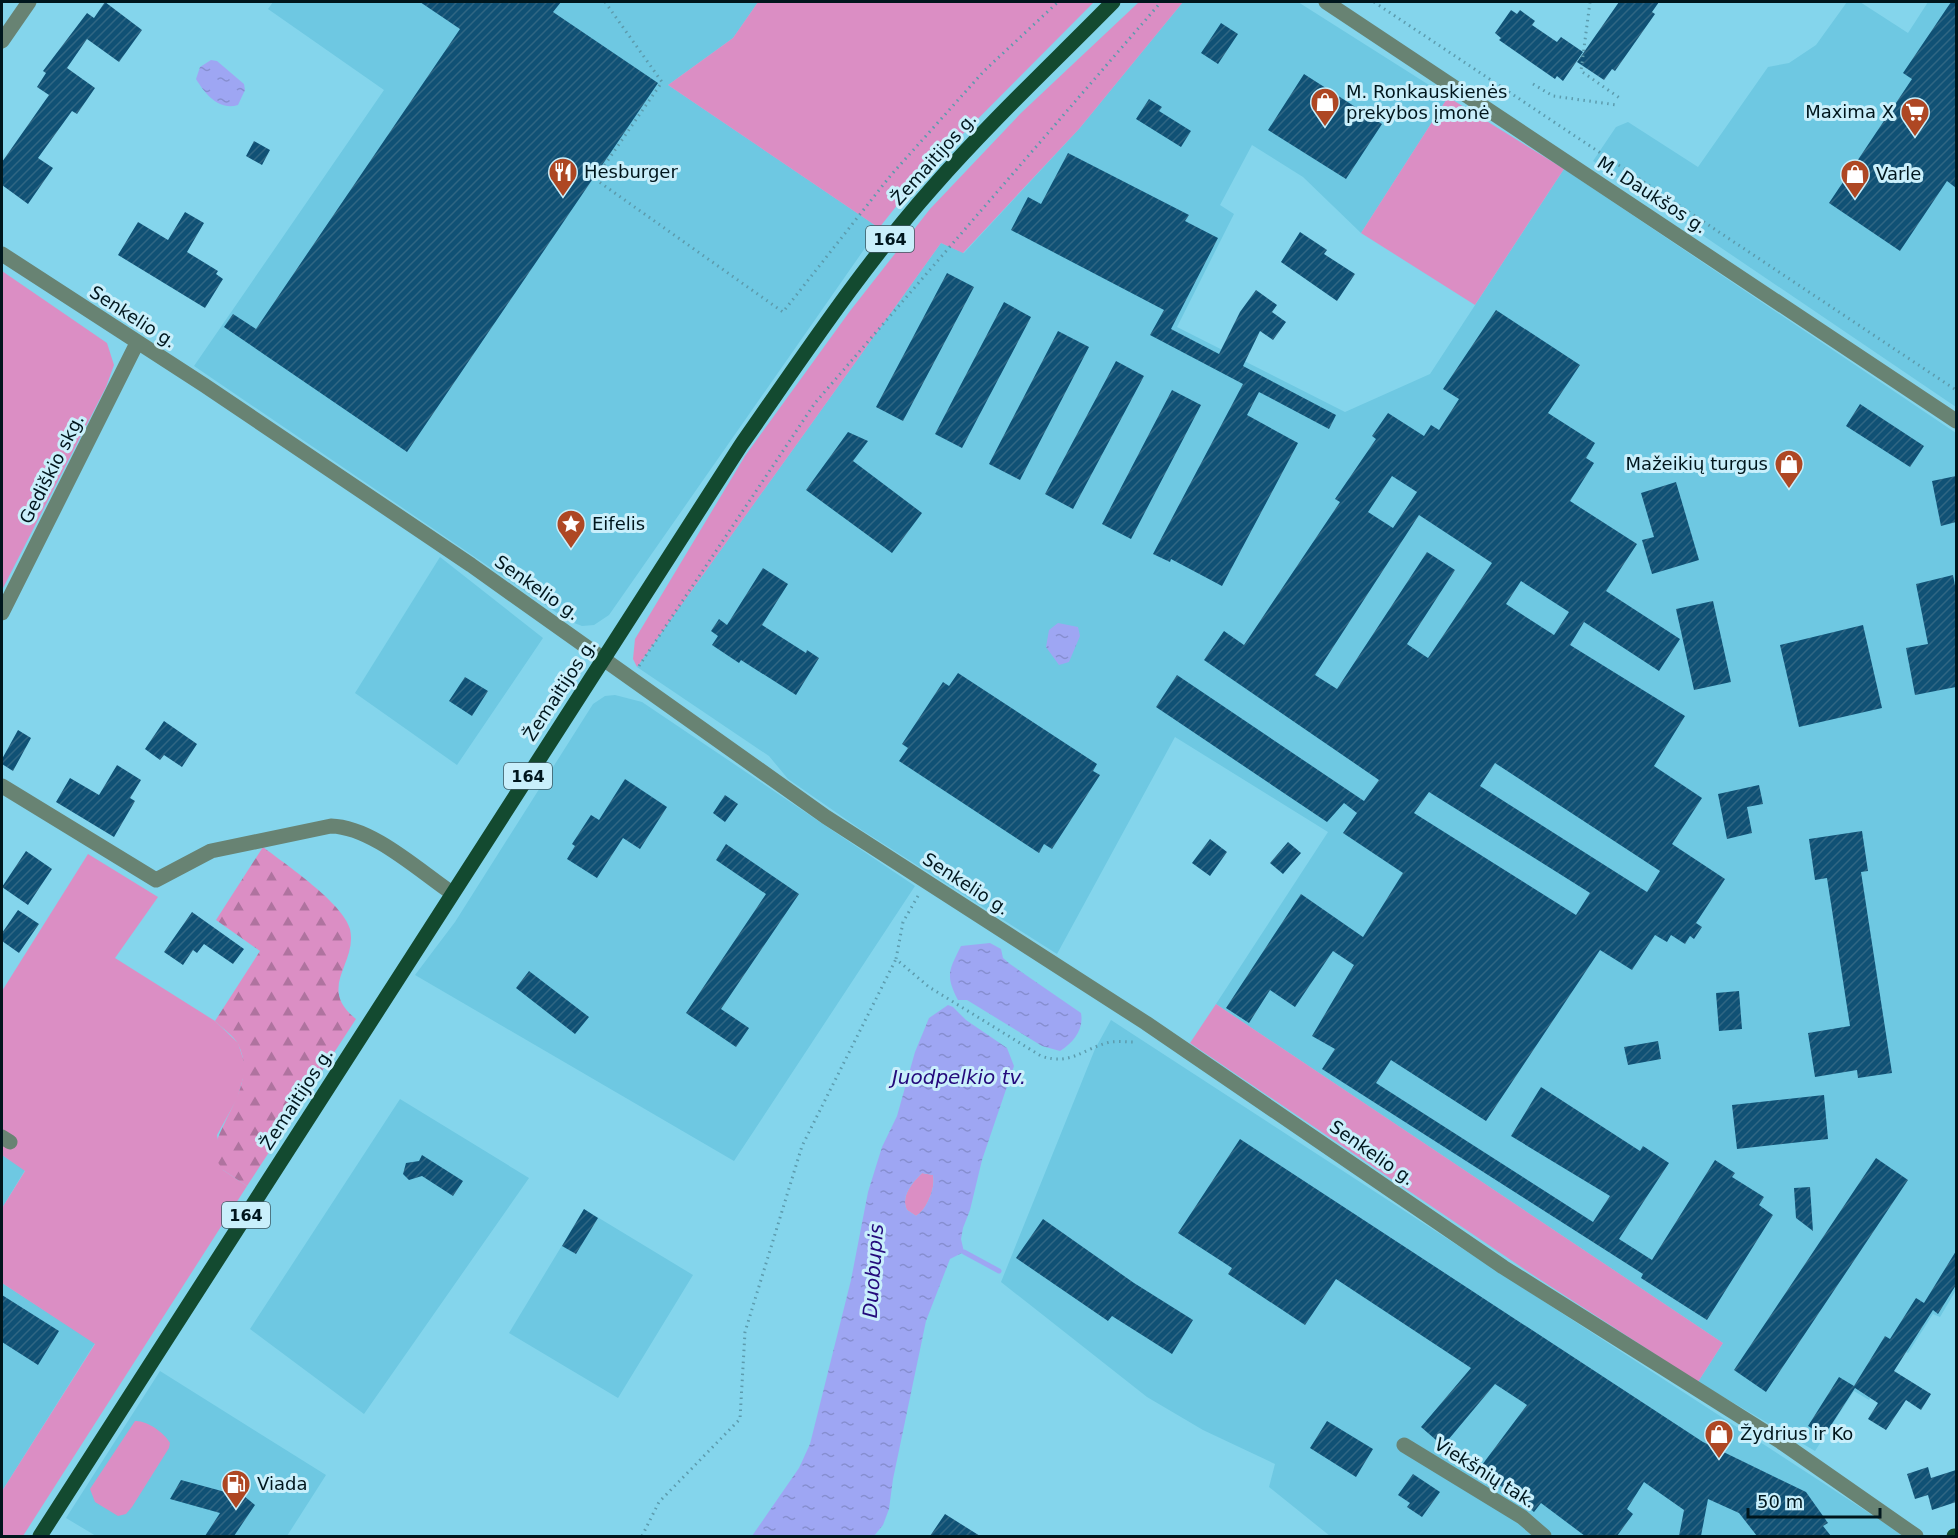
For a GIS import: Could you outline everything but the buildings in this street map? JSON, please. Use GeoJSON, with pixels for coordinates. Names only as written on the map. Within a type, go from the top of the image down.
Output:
{"type":"FeatureCollection","features":[{"type":"Feature","properties":{"kind":"main road","name":"Žemaitijos g."},"geometry":{"type":"LineString","coordinates":[[40,1536],[741,445],[873,261],[932,188],[981,134],[1113,2]]}},
{"type":"Feature","properties":{"kind":"street"},"geometry":{"type":"LineString","coordinates":[[2,41],[6,24],[29,2]]}},
{"type":"Feature","properties":{"kind":"street","name":"M. Daukšos g."},"geometry":{"type":"LineString","coordinates":[[1326,2],[1956,421]]}},
{"type":"Feature","properties":{"kind":"street","name":"Senkelio g."},"geometry":{"type":"LineString","coordinates":[[2,254],[224,398],[604,658],[826,817],[1169,1038],[1503,1267],[1781,1442],[1916,1536]]}},
{"type":"Feature","properties":{"kind":"street","name":"Gediškio skg."},"geometry":{"type":"LineString","coordinates":[[2,612],[137,343]]}},
{"type":"Feature","properties":{"kind":"street"},"geometry":{"type":"LineString","coordinates":[[2,786],[156,880],[211,851],[331,826],[344,826],[371,837],[452,893]]}},
{"type":"Feature","properties":{"kind":"street","name":"Viekšnių tak."},"geometry":{"type":"LineString","coordinates":[[1404,1445],[1522,1517],[1544,1536]]}},
{"type":"Feature","properties":{"kind":"path"},"geometry":{"type":"LineString","coordinates":[[605,2],[662,82],[595,179],[783,312],[891,175],[984,71],[1058,2]]}},
{"type":"Feature","properties":{"kind":"path"},"geometry":{"type":"LineString","coordinates":[[631,678],[815,403],[953,241],[1078,101],[1161,2]]}},
{"type":"Feature","properties":{"kind":"path"},"geometry":{"type":"LineString","coordinates":[[1374,2],[1956,390]]}},
{"type":"Feature","properties":{"kind":"path"},"geometry":{"type":"LineString","coordinates":[[1590,2],[1581,71],[1621,99]]}},
{"type":"Feature","properties":{"kind":"path"},"geometry":{"type":"LineString","coordinates":[[1533,84],[1553,96],[1617,105]]}},
{"type":"Feature","properties":{"kind":"path"},"geometry":{"type":"LineString","coordinates":[[642,1536],[659,1502],[740,1419],[745,1332],[802,1146],[896,959],[903,922],[927,882]]}},
{"type":"Feature","properties":{"kind":"path"},"geometry":{"type":"LineString","coordinates":[[896,959],[929,987],[1041,1056],[1067,1060],[1113,1042],[1135,1042]]}},
{"type":"Feature","properties":{"kind":"shaded area"},"geometry":{"type":"Polygon","coordinates":[[[273,2],[758,2],[733,38],[668,85],[879,228],[609,615],[594,625],[582,626],[569,621],[194,366],[384,90],[268,9],[273,2]]]}},
{"type":"Feature","properties":{"kind":"shaded area"},"geometry":{"type":"Polygon","coordinates":[[[1183,2],[1298,2],[1448,97],[1361,233],[1303,177],[1252,145],[1220,205],[1234,214],[1177,327],[1345,412],[1430,374],[1564,169],[1956,433],[1956,1290],[1940,1317],[1933,1314],[1908,1353],[1901,1350],[1869,1400],[1854,1391],[1815,1451],[1698,1382],[1723,1343],[1216,1004],[1328,832],[1175,737],[1057,954],[860,829],[788,779],[769,756],[637,667],[941,243],[964,253],[1079,129],[1183,2]]]}},
{"type":"Feature","properties":{"kind":"shaded area"},"geometry":{"type":"Polygon","coordinates":[[[1847,2],[1860,2],[1908,33],[1928,2],[1956,2],[1956,407],[1593,161],[1616,127],[1628,122],[1698,167],[1768,67],[1789,63],[1816,45],[1847,2]]]}},
{"type":"Feature","properties":{"kind":"shaded area"},"geometry":{"type":"Polygon","coordinates":[[[440,557],[543,638],[457,765],[355,693],[440,557]]]}},
{"type":"Feature","properties":{"kind":"shaded area"},"geometry":{"type":"Polygon","coordinates":[[[615,695],[642,702],[915,886],[734,1161],[415,975],[455,922],[593,704],[605,696],[615,695]]]}},
{"type":"Feature","properties":{"kind":"shaded area"},"geometry":{"type":"Polygon","coordinates":[[[1111,1020],[1904,1536],[1330,1536],[1269,1487],[1275,1464],[1203,1430],[1147,1397],[1001,1282],[1095,1049],[1111,1020]]]}},
{"type":"Feature","properties":{"kind":"shaded area"},"geometry":{"type":"Polygon","coordinates":[[[400,1099],[529,1178],[364,1414],[250,1329],[400,1099]]]}},
{"type":"Feature","properties":{"kind":"shaded area"},"geometry":{"type":"Polygon","coordinates":[[[2,1155],[25,1170],[2,1208],[2,1155]]]}},
{"type":"Feature","properties":{"kind":"shaded area"},"geometry":{"type":"Polygon","coordinates":[[[584,1209],[693,1275],[618,1398],[509,1333],[584,1209]]]}},
{"type":"Feature","properties":{"kind":"shaded area"},"geometry":{"type":"Polygon","coordinates":[[[2,1283],[95,1343],[2,1491],[2,1283]]]}},
{"type":"Feature","properties":{"kind":"shaded area"},"geometry":{"type":"Polygon","coordinates":[[[160,1371],[326,1475],[287,1536],[96,1536],[66,1518],[160,1371]]]}},
{"type":"Feature","properties":{"kind":"green space"},"geometry":{"type":"Polygon","coordinates":[[[758,2],[1094,2],[918,179],[879,228],[668,85],[733,38],[758,2]]]}},
{"type":"Feature","properties":{"kind":"green space"},"geometry":{"type":"Polygon","coordinates":[[[1139,2],[1183,2],[1079,129],[963,253],[941,243],[637,667],[633,659],[635,639],[745,456],[850,311],[930,209],[1021,113],[1139,2]]]}},
{"type":"Feature","properties":{"kind":"green space"},"geometry":{"type":"Polygon","coordinates":[[[1448,97],[1564,169],[1475,305],[1361,233],[1448,97]]]}},
{"type":"Feature","properties":{"kind":"green space"},"geometry":{"type":"Polygon","coordinates":[[[2,271],[107,343],[114,365],[106,387],[2,590],[2,271]]]}},
{"type":"Feature","properties":{"kind":"green space"},"geometry":{"type":"Polygon","coordinates":[[[263,847],[325,896],[345,919],[350,929],[351,942],[341,975],[339,996],[356,1019],[247,1186],[223,1170],[213,1155],[241,1087],[244,1073],[243,1059],[238,1044],[215,1021],[260,951],[216,920],[263,847]]]}},
{"type":"Feature","properties":{"kind":"green space"},"geometry":{"type":"Polygon","coordinates":[[[88,854],[158,897],[115,958],[215,1021],[238,1043],[246,1068],[237,1099],[217,1135],[223,1170],[247,1186],[23,1536],[2,1536],[2,1491],[95,1344],[2,1283],[2,1208],[25,1171],[2,1155],[2,991],[88,854]]]}},
{"type":"Feature","properties":{"kind":"green space"},"geometry":{"type":"Polygon","coordinates":[[[1216,1004],[1723,1343],[1698,1382],[1530,1273],[1190,1043],[1216,1004]]]}},
{"type":"Feature","properties":{"kind":"green space"},"geometry":{"type":"Polygon","coordinates":[[[922,1173],[933,1175],[934,1180],[927,1204],[916,1216],[907,1210],[905,1200],[911,1185],[922,1173]]]}},
{"type":"Feature","properties":{"kind":"green space"},"geometry":{"type":"Polygon","coordinates":[[[135,1421],[144,1422],[154,1428],[170,1443],[132,1507],[126,1514],[118,1516],[95,1502],[90,1489],[135,1421]]]}},
{"type":"Feature","properties":{"kind":"water"},"geometry":{"type":"Polygon","coordinates":[[[211,60],[217,61],[244,84],[245,90],[238,105],[225,106],[213,100],[196,79],[200,67],[211,60]]]}},
{"type":"Feature","properties":{"kind":"water"},"geometry":{"type":"Polygon","coordinates":[[[1058,623],[1078,627],[1080,636],[1069,662],[1059,665],[1046,647],[1049,630],[1058,623]]]}},
{"type":"Feature","properties":{"kind":"water"},"geometry":{"type":"Polygon","coordinates":[[[990,943],[1001,949],[1003,958],[1010,964],[1081,1013],[1079,1030],[1070,1044],[1060,1051],[1042,1046],[967,1000],[958,1000],[951,984],[950,973],[961,946],[990,943]]]}},
{"type":"Feature","properties":{"kind":"water","name":"Juodpelkio tv."},"geometry":{"type":"Polygon","coordinates":[[[948,1005],[953,1007],[966,1020],[1007,1048],[1014,1066],[982,1160],[970,1210],[963,1228],[961,1239],[964,1252],[950,1259],[926,1321],[893,1479],[889,1509],[883,1525],[874,1536],[752,1536],[799,1468],[810,1444],[851,1280],[868,1192],[882,1147],[897,1116],[915,1052],[929,1018],[948,1005]],[[922,1173],[911,1185],[906,1195],[907,1210],[916,1216],[924,1209],[930,1198],[933,1175],[922,1173]]]}},
{"type":"Feature","properties":{"kind":"waterway"},"geometry":{"type":"LineString","coordinates":[[964,1252],[999,1271]]}},
{"type":"Feature","properties":{"kind":"place","name":"M. Ronkauskienės prekybos įmonė"},"geometry":{"type":"Point","coordinates":[1325,128]}},
{"type":"Feature","properties":{"kind":"place","name":"Maxima X"},"geometry":{"type":"Point","coordinates":[1915,138]}},
{"type":"Feature","properties":{"kind":"place","name":"Hesburger"},"geometry":{"type":"Point","coordinates":[563,198]}},
{"type":"Feature","properties":{"kind":"place","name":"Varle"},"geometry":{"type":"Point","coordinates":[1855,200]}},
{"type":"Feature","properties":{"kind":"place","name":"Mažeikių turgus"},"geometry":{"type":"Point","coordinates":[1789,490]}},
{"type":"Feature","properties":{"kind":"place","name":"Eifelis"},"geometry":{"type":"Point","coordinates":[571,550]}},
{"type":"Feature","properties":{"kind":"place","name":"Žydrius ir Ko"},"geometry":{"type":"Point","coordinates":[1719,1460]}},
{"type":"Feature","properties":{"kind":"place","name":"Viada"},"geometry":{"type":"Point","coordinates":[236,1510]}},
{"type":"Feature","properties":{"kind":"water label","name":"Duobupis"},"geometry":{"type":"Point","coordinates":[873,1271]}}]}
